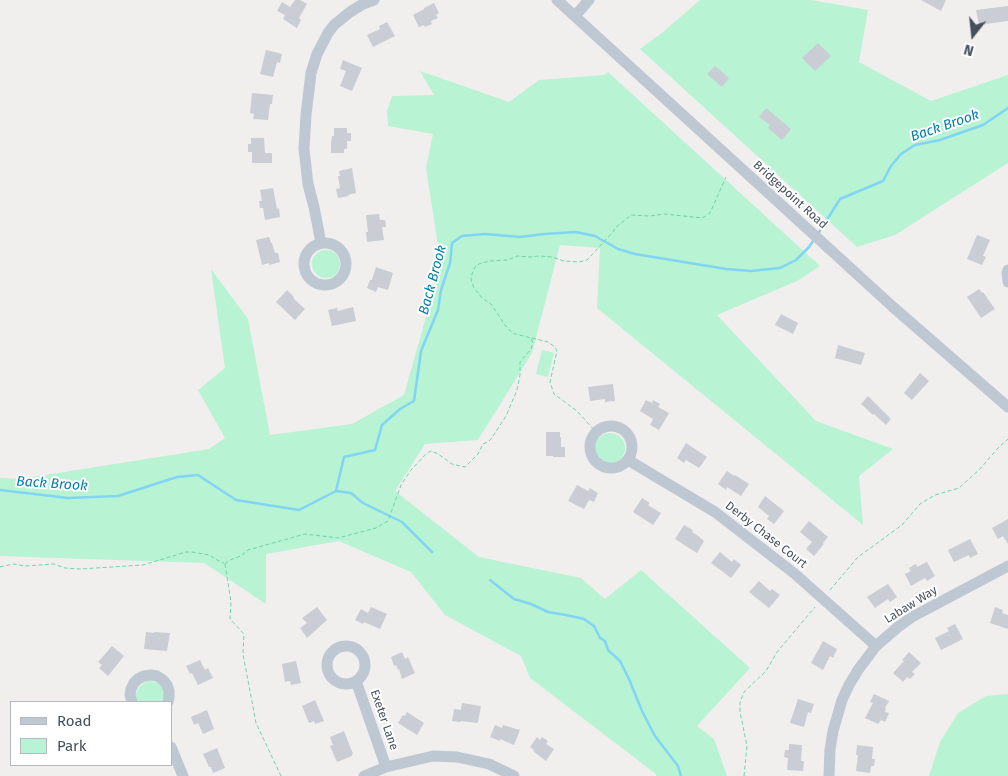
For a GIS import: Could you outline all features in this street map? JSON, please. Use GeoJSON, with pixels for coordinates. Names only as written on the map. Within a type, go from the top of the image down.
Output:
{"type":"FeatureCollection","features":[{"type":"Feature","properties":{"kind":"street"},"geometry":{"type":"LineString","coordinates":[[321,243],[308,184],[304,149],[311,73],[317,54],[334,25],[356,8],[374,0]]}},
{"type":"Feature","properties":{"kind":"street","name":"Bridgepoint Road"},"geometry":{"type":"LineString","coordinates":[[557,0],[823,244],[1008,407]]}},
{"type":"Feature","properties":{"kind":"street"},"geometry":{"type":"LineString","coordinates":[[574,16],[589,0]]}},
{"type":"Feature","properties":{"kind":"street"},"geometry":{"type":"LineString","coordinates":[[1008,270],[1008,282]]}},
{"type":"Feature","properties":{"kind":"street"},"geometry":{"type":"LineString","coordinates":[[610,426],[616,427],[627,434],[631,440],[632,447],[628,460],[616,468],[602,466],[596,462],[592,457],[590,443],[596,432],[610,426]]}},
{"type":"Feature","properties":{"kind":"street","name":"Derby Chase Court"},"geometry":{"type":"LineString","coordinates":[[628,460],[715,512],[795,574],[876,646]]}},
{"type":"Feature","properties":{"kind":"street","name":"Labaw Way"},"geometry":{"type":"LineString","coordinates":[[830,776],[830,750],[833,731],[842,700],[858,670],[876,646],[912,617],[1008,566]]}},
{"type":"Feature","properties":{"kind":"street"},"geometry":{"type":"LineString","coordinates":[[132,701],[130,695],[134,683],[144,676],[151,675],[157,676],[167,685],[170,698],[168,701]]}},
{"type":"Feature","properties":{"kind":"street","name":"Exeter Lane"},"geometry":{"type":"LineString","coordinates":[[356,682],[386,766]]}},
{"type":"Feature","properties":{"kind":"street"},"geometry":{"type":"LineString","coordinates":[[172,749],[183,776]]}},
{"type":"Feature","properties":{"kind":"street"},"geometry":{"type":"LineString","coordinates":[[364,776],[386,766],[434,756],[457,757],[489,764],[514,776]]}},
{"type":"Feature","properties":{"kind":"path"},"geometry":{"type":"LineString","coordinates":[[596,432],[577,411],[554,394],[551,389],[550,382],[557,351],[555,346],[548,342],[512,333],[491,304],[482,298],[474,288],[471,280],[476,265],[489,261],[508,260],[517,256],[546,257],[578,262],[587,260],[615,228],[631,215],[664,214],[702,218],[706,216],[710,213],[726,177]]}},
{"type":"Feature","properties":{"kind":"path"},"geometry":{"type":"LineString","coordinates":[[225,564],[248,550],[305,534],[338,538],[376,528],[388,521],[401,485],[411,470],[427,453],[438,454],[452,464],[465,467],[478,454],[483,444],[491,439],[506,416],[520,375],[520,362],[531,349],[533,343],[531,338]]}},
{"type":"Feature","properties":{"kind":"path"},"geometry":{"type":"LineString","coordinates":[[828,592],[858,557],[902,525],[920,504],[934,495],[959,488],[1008,439]]}},
{"type":"Feature","properties":{"kind":"path"},"geometry":{"type":"LineString","coordinates":[[0,567],[13,564],[25,566],[54,564],[65,568],[80,569],[143,565],[186,552],[209,554],[225,564]]}},
{"type":"Feature","properties":{"kind":"path"},"geometry":{"type":"LineString","coordinates":[[225,564],[231,602],[230,619],[244,634],[243,654],[256,723],[281,776]]}},
{"type":"Feature","properties":{"kind":"path"},"geometry":{"type":"LineString","coordinates":[[744,776],[747,746],[740,712],[740,702],[744,692],[766,670],[777,652],[819,603]]}},
{"type":"Feature","properties":{"kind":"green space"},"geometry":{"type":"Polygon","coordinates":[[[700,0],[811,0],[868,10],[859,62],[931,101],[1008,75],[1008,163],[895,235],[857,247],[640,49],[700,0]]]}},
{"type":"Feature","properties":{"kind":"green space"},"geometry":{"type":"Polygon","coordinates":[[[420,71],[509,102],[539,80],[604,75],[608,72],[820,266],[797,281],[717,315],[816,421],[893,449],[859,476],[863,525],[597,308],[600,248],[560,245],[532,353],[478,440],[425,444],[395,491],[479,557],[581,578],[605,599],[641,570],[750,668],[697,726],[714,739],[727,776],[656,776],[656,774],[530,678],[521,656],[445,615],[411,572],[339,541],[266,554],[266,604],[204,563],[0,556],[0,478],[20,479],[209,449],[225,438],[198,390],[225,368],[211,269],[248,319],[270,435],[352,424],[404,395],[441,264],[426,168],[433,134],[388,126],[387,111],[392,96],[434,95],[420,71]]]}},
{"type":"Feature","properties":{"kind":"green space"},"geometry":{"type":"Polygon","coordinates":[[[326,250],[336,254],[340,264],[336,274],[326,278],[316,274],[312,264],[316,254],[326,250]]]}},
{"type":"Feature","properties":{"kind":"green space"},"geometry":{"type":"Polygon","coordinates":[[[542,350],[554,353],[548,377],[536,374],[542,350]]]}},
{"type":"Feature","properties":{"kind":"green space"},"geometry":{"type":"Polygon","coordinates":[[[610,433],[620,438],[625,448],[620,458],[610,463],[600,458],[595,448],[600,438],[610,433]]]}},
{"type":"Feature","properties":{"kind":"green space"},"geometry":{"type":"Polygon","coordinates":[[[146,682],[158,683],[164,689],[164,701],[137,701],[136,694],[139,687],[146,682]]]}},
{"type":"Feature","properties":{"kind":"green space"},"geometry":{"type":"Polygon","coordinates":[[[1008,694],[1008,776],[929,776],[940,742],[958,713],[986,696],[1008,694]]]}},
{"type":"Feature","properties":{"kind":"building"},"geometry":{"type":"Polygon","coordinates":[[[295,0],[300,0],[307,4],[299,18],[301,20],[297,28],[283,19],[285,15],[277,11],[282,2],[290,7],[295,0]]]}},
{"type":"Feature","properties":{"kind":"building"},"geometry":{"type":"Polygon","coordinates":[[[921,0],[946,0],[941,11],[921,0]]]}},
{"type":"Feature","properties":{"kind":"building"},"geometry":{"type":"Polygon","coordinates":[[[434,3],[439,13],[436,15],[438,18],[431,21],[432,24],[419,27],[413,15],[434,3]]]}},
{"type":"Feature","properties":{"kind":"building"},"geometry":{"type":"Polygon","coordinates":[[[1008,6],[1008,21],[979,25],[976,10],[1008,6]]]}},
{"type":"Feature","properties":{"kind":"building"},"geometry":{"type":"Polygon","coordinates":[[[387,22],[395,36],[373,47],[367,35],[380,29],[379,26],[387,22]]]}},
{"type":"Feature","properties":{"kind":"building"},"geometry":{"type":"Polygon","coordinates":[[[818,43],[831,56],[815,71],[802,58],[818,43]]]}},
{"type":"Feature","properties":{"kind":"building"},"geometry":{"type":"Polygon","coordinates":[[[266,50],[282,54],[280,63],[277,62],[273,77],[260,74],[266,50]]]}},
{"type":"Feature","properties":{"kind":"building"},"geometry":{"type":"Polygon","coordinates":[[[343,60],[362,68],[352,91],[340,86],[346,71],[340,69],[343,60]]]}},
{"type":"Feature","properties":{"kind":"building"},"geometry":{"type":"Polygon","coordinates":[[[715,66],[729,78],[722,87],[707,74],[715,66]]]}},
{"type":"Feature","properties":{"kind":"building"},"geometry":{"type":"Polygon","coordinates":[[[252,93],[273,95],[268,120],[253,119],[254,114],[250,113],[252,93]]]}},
{"type":"Feature","properties":{"kind":"building"},"geometry":{"type":"Polygon","coordinates":[[[766,108],[791,129],[782,140],[768,128],[770,125],[759,117],[766,108]]]}},
{"type":"Feature","properties":{"kind":"building"},"geometry":{"type":"Polygon","coordinates":[[[334,128],[347,128],[347,133],[351,133],[351,141],[347,141],[347,149],[344,149],[344,153],[331,153],[334,128]]]}},
{"type":"Feature","properties":{"kind":"building"},"geometry":{"type":"Polygon","coordinates":[[[251,138],[264,138],[265,153],[272,153],[272,163],[252,163],[252,152],[248,152],[248,144],[251,144],[251,138]]]}},
{"type":"Feature","properties":{"kind":"building"},"geometry":{"type":"Polygon","coordinates":[[[352,168],[356,193],[338,198],[336,189],[340,188],[339,171],[352,168]]]}},
{"type":"Feature","properties":{"kind":"building"},"geometry":{"type":"Polygon","coordinates":[[[273,188],[280,217],[265,220],[263,208],[260,208],[259,201],[262,201],[260,190],[273,188]]]}},
{"type":"Feature","properties":{"kind":"building"},"geometry":{"type":"Polygon","coordinates":[[[379,214],[380,220],[385,220],[386,227],[382,227],[384,240],[367,242],[366,215],[379,214]]]}},
{"type":"Feature","properties":{"kind":"building"},"geometry":{"type":"Polygon","coordinates":[[[977,235],[990,240],[983,256],[986,257],[982,265],[967,259],[977,235]]]}},
{"type":"Feature","properties":{"kind":"building"},"geometry":{"type":"Polygon","coordinates":[[[269,237],[275,253],[278,253],[280,262],[262,265],[256,240],[269,237]]]}},
{"type":"Feature","properties":{"kind":"building"},"geometry":{"type":"Polygon","coordinates":[[[376,267],[393,273],[388,290],[378,287],[376,292],[367,288],[376,267]]]}},
{"type":"Feature","properties":{"kind":"building"},"geometry":{"type":"Polygon","coordinates":[[[979,289],[995,309],[981,318],[967,297],[979,289]]]}},
{"type":"Feature","properties":{"kind":"building"},"geometry":{"type":"Polygon","coordinates":[[[287,290],[305,309],[295,320],[276,302],[287,290]]]}},
{"type":"Feature","properties":{"kind":"building"},"geometry":{"type":"Polygon","coordinates":[[[353,307],[356,321],[332,326],[328,310],[337,308],[338,311],[353,307]]]}},
{"type":"Feature","properties":{"kind":"building"},"geometry":{"type":"Polygon","coordinates":[[[781,314],[798,323],[793,334],[775,325],[781,314]]]}},
{"type":"Feature","properties":{"kind":"building"},"geometry":{"type":"Polygon","coordinates":[[[838,345],[865,353],[861,365],[835,358],[838,345]]]}},
{"type":"Feature","properties":{"kind":"building"},"geometry":{"type":"Polygon","coordinates":[[[920,373],[929,381],[912,400],[904,393],[920,373]]]}},
{"type":"Feature","properties":{"kind":"building"},"geometry":{"type":"Polygon","coordinates":[[[613,384],[615,401],[605,402],[605,399],[590,401],[588,387],[613,384]]]}},
{"type":"Feature","properties":{"kind":"building"},"geometry":{"type":"Polygon","coordinates":[[[868,396],[891,419],[886,425],[861,404],[868,396]]]}},
{"type":"Feature","properties":{"kind":"building"},"geometry":{"type":"Polygon","coordinates":[[[646,400],[652,403],[653,400],[660,404],[658,407],[669,413],[659,430],[650,425],[653,419],[640,411],[646,400]]]}},
{"type":"Feature","properties":{"kind":"building"},"geometry":{"type":"Polygon","coordinates":[[[546,432],[560,432],[561,447],[565,447],[565,457],[546,456],[546,432]]]}},
{"type":"Feature","properties":{"kind":"building"},"geometry":{"type":"Polygon","coordinates":[[[686,443],[707,457],[699,468],[686,460],[684,463],[677,458],[686,443]]]}},
{"type":"Feature","properties":{"kind":"building"},"geometry":{"type":"Polygon","coordinates":[[[727,471],[749,484],[741,496],[727,487],[726,490],[718,484],[727,471]]]}},
{"type":"Feature","properties":{"kind":"building"},"geometry":{"type":"Polygon","coordinates":[[[577,485],[588,491],[590,488],[598,493],[594,502],[589,500],[584,509],[568,501],[577,485]]]}},
{"type":"Feature","properties":{"kind":"building"},"geometry":{"type":"Polygon","coordinates":[[[765,496],[784,511],[774,524],[767,519],[769,516],[758,507],[765,496]]]}},
{"type":"Feature","properties":{"kind":"building"},"geometry":{"type":"Polygon","coordinates":[[[642,498],[650,503],[648,505],[661,513],[653,525],[633,512],[642,498]]]}},
{"type":"Feature","properties":{"kind":"building"},"geometry":{"type":"Polygon","coordinates":[[[1008,519],[1008,544],[1003,536],[998,539],[992,528],[1008,519]]]}},
{"type":"Feature","properties":{"kind":"building"},"geometry":{"type":"Polygon","coordinates":[[[809,521],[828,537],[814,556],[806,549],[812,542],[800,532],[809,521]]]}},
{"type":"Feature","properties":{"kind":"building"},"geometry":{"type":"Polygon","coordinates":[[[684,525],[693,530],[692,532],[704,541],[697,553],[675,539],[684,525]]]}},
{"type":"Feature","properties":{"kind":"building"},"geometry":{"type":"Polygon","coordinates":[[[970,539],[978,554],[970,558],[969,555],[954,562],[948,550],[970,539]]]}},
{"type":"Feature","properties":{"kind":"building"},"geometry":{"type":"Polygon","coordinates":[[[720,552],[732,562],[734,559],[741,565],[731,578],[711,563],[720,552]]]}},
{"type":"Feature","properties":{"kind":"building"},"geometry":{"type":"Polygon","coordinates":[[[927,562],[935,576],[927,581],[925,578],[911,586],[905,574],[911,571],[909,568],[916,564],[917,567],[927,562]]]}},
{"type":"Feature","properties":{"kind":"building"},"geometry":{"type":"Polygon","coordinates":[[[759,581],[770,591],[772,589],[780,595],[769,608],[749,592],[759,581]]]}},
{"type":"Feature","properties":{"kind":"building"},"geometry":{"type":"Polygon","coordinates":[[[888,584],[897,597],[890,602],[888,599],[875,608],[867,597],[888,584]]]}},
{"type":"Feature","properties":{"kind":"building"},"geometry":{"type":"Polygon","coordinates":[[[317,607],[327,620],[307,638],[300,628],[307,623],[302,618],[317,607]]]}},
{"type":"Feature","properties":{"kind":"building"},"geometry":{"type":"Polygon","coordinates":[[[371,607],[387,614],[380,629],[355,620],[361,609],[368,613],[371,607]]]}},
{"type":"Feature","properties":{"kind":"building"},"geometry":{"type":"Polygon","coordinates":[[[995,607],[1003,610],[1002,613],[1008,615],[1008,629],[990,623],[995,607]]]}},
{"type":"Feature","properties":{"kind":"building"},"geometry":{"type":"Polygon","coordinates":[[[955,624],[963,639],[941,650],[935,638],[949,631],[947,628],[955,624]]]}},
{"type":"Feature","properties":{"kind":"building"},"geometry":{"type":"Polygon","coordinates":[[[146,632],[170,633],[167,651],[144,649],[146,632]]]}},
{"type":"Feature","properties":{"kind":"building"},"geometry":{"type":"Polygon","coordinates":[[[823,641],[837,649],[833,658],[830,656],[823,670],[811,663],[823,641]]]}},
{"type":"Feature","properties":{"kind":"building"},"geometry":{"type":"Polygon","coordinates":[[[112,646],[124,656],[108,676],[99,668],[102,665],[98,662],[112,646]]]}},
{"type":"Feature","properties":{"kind":"building"},"geometry":{"type":"Polygon","coordinates":[[[402,652],[405,659],[408,657],[415,673],[402,679],[399,669],[396,665],[394,666],[391,657],[402,652]]]}},
{"type":"Feature","properties":{"kind":"building"},"geometry":{"type":"Polygon","coordinates":[[[909,652],[921,663],[912,672],[915,674],[910,679],[907,677],[903,682],[893,673],[909,652]]]}},
{"type":"Feature","properties":{"kind":"building"},"geometry":{"type":"Polygon","coordinates":[[[200,660],[205,670],[208,668],[213,678],[198,685],[186,666],[200,660]]]}},
{"type":"Feature","properties":{"kind":"building"},"geometry":{"type":"Polygon","coordinates":[[[296,661],[301,683],[291,685],[290,681],[285,682],[282,664],[296,661]]]}},
{"type":"Feature","properties":{"kind":"building"},"geometry":{"type":"Polygon","coordinates":[[[874,694],[889,701],[885,708],[885,712],[889,713],[885,722],[881,720],[878,724],[865,718],[873,703],[870,702],[874,694]]]}},
{"type":"Feature","properties":{"kind":"building"},"geometry":{"type":"Polygon","coordinates":[[[798,699],[814,704],[811,713],[808,712],[804,727],[790,723],[798,699]]]}},
{"type":"Feature","properties":{"kind":"building"},"geometry":{"type":"Polygon","coordinates":[[[315,700],[324,721],[315,724],[314,721],[309,723],[302,706],[315,700]]]}},
{"type":"Feature","properties":{"kind":"building"},"geometry":{"type":"Polygon","coordinates":[[[462,703],[481,706],[477,723],[452,721],[454,709],[461,710],[462,703]]]}},
{"type":"Feature","properties":{"kind":"building"},"geometry":{"type":"Polygon","coordinates":[[[207,710],[214,729],[203,734],[198,723],[194,725],[191,717],[207,710]]]}},
{"type":"Feature","properties":{"kind":"building"},"geometry":{"type":"Polygon","coordinates":[[[407,712],[424,723],[417,735],[398,723],[407,712]]]}},
{"type":"Feature","properties":{"kind":"building"},"geometry":{"type":"Polygon","coordinates":[[[495,725],[502,728],[503,725],[520,730],[514,745],[490,737],[495,725]]]}},
{"type":"Feature","properties":{"kind":"building"},"geometry":{"type":"Polygon","coordinates":[[[344,731],[353,754],[337,762],[330,746],[333,745],[330,737],[344,731]]]}},
{"type":"Feature","properties":{"kind":"building"},"geometry":{"type":"Polygon","coordinates":[[[537,737],[540,740],[542,737],[548,741],[546,744],[554,749],[546,761],[530,747],[537,737]]]}},
{"type":"Feature","properties":{"kind":"building"},"geometry":{"type":"Polygon","coordinates":[[[789,744],[802,745],[801,761],[804,761],[803,771],[787,770],[788,758],[784,757],[785,750],[789,750],[789,744]]]}},
{"type":"Feature","properties":{"kind":"building"},"geometry":{"type":"Polygon","coordinates":[[[857,745],[873,747],[872,759],[875,759],[870,773],[856,771],[857,745]]]}},
{"type":"Feature","properties":{"kind":"building"},"geometry":{"type":"Polygon","coordinates":[[[217,748],[225,768],[213,773],[203,754],[217,748]]]}},
{"type":"Feature","properties":{"kind":"waterway","name":"Back Brook"},"geometry":{"type":"LineString","coordinates":[[818,234],[840,199],[883,181],[891,166],[901,154],[915,145],[940,140],[983,125],[1008,108]]}},
{"type":"Feature","properties":{"kind":"waterway","name":"Back Brook"},"geometry":{"type":"LineString","coordinates":[[0,490],[68,498],[118,496],[177,477],[198,475],[236,500],[299,510],[336,491],[344,457],[375,450],[382,425],[400,409],[414,401],[421,351],[438,310],[441,290],[450,263],[452,243],[462,236],[485,234],[520,237],[576,232],[595,236],[618,249],[635,254],[726,269],[751,271],[780,268],[796,260],[815,238]]}},
{"type":"Feature","properties":{"kind":"waterway"},"geometry":{"type":"LineString","coordinates":[[336,491],[351,493],[363,503],[402,522],[432,552]]}},
{"type":"Feature","properties":{"kind":"waterway"},"geometry":{"type":"LineString","coordinates":[[490,580],[514,599],[548,612],[584,619],[594,626],[600,638],[605,641],[608,650],[620,661],[655,736],[678,766],[681,776]]}}]}
